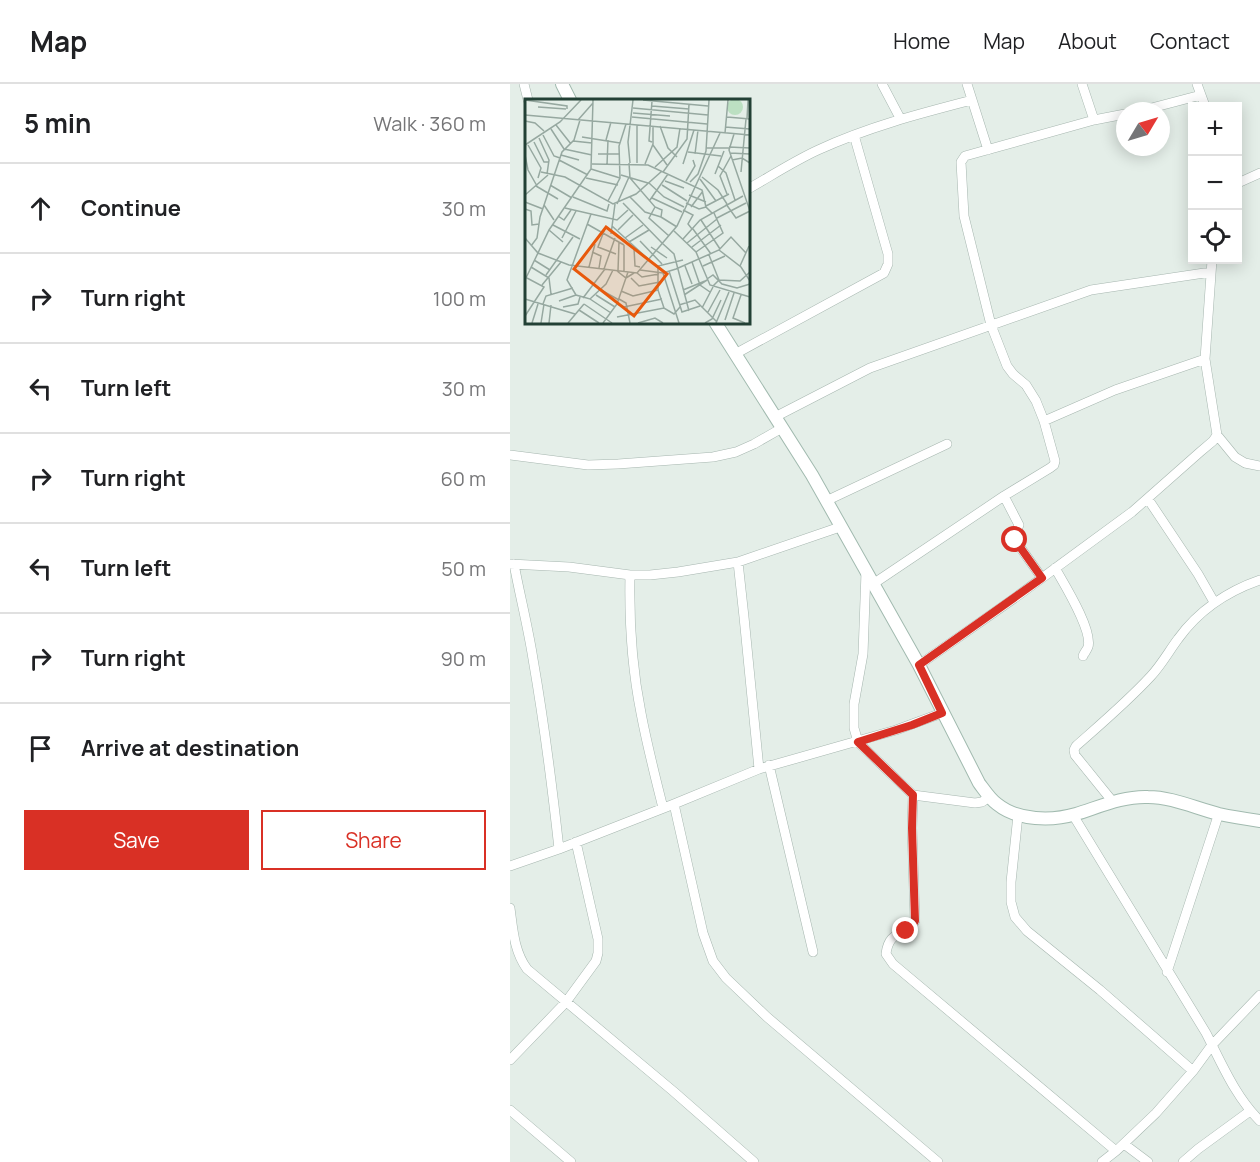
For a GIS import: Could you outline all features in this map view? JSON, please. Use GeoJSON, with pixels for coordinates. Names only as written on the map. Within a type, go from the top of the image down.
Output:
{"type":"FeatureCollection","features":[{"type":"Feature","properties":{"kind":"street"},"geometry":{"type":"LineString","coordinates":[[524,84],[528,99]]}},
{"type":"Feature","properties":{"kind":"street"},"geometry":{"type":"LineString","coordinates":[[562,84],[570,99]]}},
{"type":"Feature","properties":{"kind":"street"},"geometry":{"type":"LineString","coordinates":[[882,84],[900,118]]}},
{"type":"Feature","properties":{"kind":"street"},"geometry":{"type":"LineString","coordinates":[[967,84],[988,150]]}},
{"type":"Feature","properties":{"kind":"street"},"geometry":{"type":"LineString","coordinates":[[1082,84],[1094,120]]}},
{"type":"Feature","properties":{"kind":"street"},"geometry":{"type":"LineString","coordinates":[[1197,84],[1204,102]]}},
{"type":"Feature","properties":{"kind":"street"},"geometry":{"type":"LineString","coordinates":[[1170,103],[1201,95]]}},
{"type":"Feature","properties":{"kind":"street"},"geometry":{"type":"LineString","coordinates":[[750,188],[817,151],[854,135],[900,118],[972,100]]}},
{"type":"Feature","properties":{"kind":"street"},"geometry":{"type":"LineString","coordinates":[[873,584],[1054,465],[1055,461],[1036,401],[1026,385],[1007,366],[991,325],[964,216],[961,162],[965,156],[1116,116]]}},
{"type":"Feature","properties":{"kind":"street"},"geometry":{"type":"LineString","coordinates":[[735,354],[884,273],[888,264],[888,254],[854,135]]}},
{"type":"Feature","properties":{"kind":"street"},"geometry":{"type":"LineString","coordinates":[[1242,181],[1260,173]]}},
{"type":"Feature","properties":{"kind":"street"},"geometry":{"type":"LineString","coordinates":[[1212,264],[1205,359],[1217,435],[1236,457],[1245,463],[1260,466]]}},
{"type":"Feature","properties":{"kind":"street"},"geometry":{"type":"LineString","coordinates":[[510,455],[588,465],[713,457],[736,452],[754,444],[779,423],[870,368],[1091,290],[1211,272]]}},
{"type":"Feature","properties":{"kind":"street"},"geometry":{"type":"LineString","coordinates":[[716,324],[812,475],[919,665],[979,783],[998,806],[1018,815],[1036,819],[1073,815],[1113,802],[1145,796],[1164,798],[1260,821]]}},
{"type":"Feature","properties":{"kind":"street"},"geometry":{"type":"LineString","coordinates":[[1044,421],[1115,390],[1205,359]]}},
{"type":"Feature","properties":{"kind":"street"},"geometry":{"type":"LineString","coordinates":[[919,665],[1042,578],[1148,498],[1217,435]]}},
{"type":"Feature","properties":{"kind":"street"},"geometry":{"type":"LineString","coordinates":[[826,501],[947,444]]}},
{"type":"Feature","properties":{"kind":"street"},"geometry":{"type":"LineString","coordinates":[[1004,496],[1019,525],[1014,535],[1015,540],[1042,578]]}},
{"type":"Feature","properties":{"kind":"street"},"geometry":{"type":"LineString","coordinates":[[1148,498],[1214,602]]}},
{"type":"Feature","properties":{"kind":"street"},"geometry":{"type":"LineString","coordinates":[[559,849],[543,720],[512,564],[569,567],[630,575],[678,572],[738,562],[840,527]]}},
{"type":"Feature","properties":{"kind":"street"},"geometry":{"type":"LineString","coordinates":[[738,562],[759,769]]}},
{"type":"Feature","properties":{"kind":"street"},"geometry":{"type":"LineString","coordinates":[[1055,568],[1084,624],[1088,637],[1088,648],[1083,656]]}},
{"type":"Feature","properties":{"kind":"street"},"geometry":{"type":"LineString","coordinates":[[866,572],[864,654],[854,704],[854,728],[858,742],[913,795],[975,803],[982,802],[989,797]]}},
{"type":"Feature","properties":{"kind":"street"},"geometry":{"type":"LineString","coordinates":[[630,575],[629,609],[640,712],[663,808]]}},
{"type":"Feature","properties":{"kind":"street"},"geometry":{"type":"LineString","coordinates":[[1113,802],[1075,755],[1074,750],[1150,677],[1187,628],[1214,602],[1260,580]]}},
{"type":"Feature","properties":{"kind":"street"},"geometry":{"type":"LineString","coordinates":[[510,866],[559,849],[769,765],[858,742],[942,713]]}},
{"type":"Feature","properties":{"kind":"street"},"geometry":{"type":"LineString","coordinates":[[769,765],[813,952]]}},
{"type":"Feature","properties":{"kind":"street"},"geometry":{"type":"LineString","coordinates":[[913,795],[915,921],[912,926],[890,940],[886,954],[893,964],[1116,1152]]}},
{"type":"Feature","properties":{"kind":"street"},"geometry":{"type":"LineString","coordinates":[[674,804],[703,933],[713,961],[726,978],[767,1017],[938,1162]]}},
{"type":"Feature","properties":{"kind":"street"},"geometry":{"type":"LineString","coordinates":[[1167,972],[1219,813]]}},
{"type":"Feature","properties":{"kind":"street"},"geometry":{"type":"LineString","coordinates":[[1018,815],[1011,882],[1014,917],[1027,931],[1100,990],[1193,1071]]}},
{"type":"Feature","properties":{"kind":"street"},"geometry":{"type":"LineString","coordinates":[[1073,815],[1212,1045],[1221,1066],[1250,1111],[1260,1121]]}},
{"type":"Feature","properties":{"kind":"street"},"geometry":{"type":"LineString","coordinates":[[510,1060],[566,1002],[596,961],[598,939],[576,842]]}},
{"type":"Feature","properties":{"kind":"street"},"geometry":{"type":"LineString","coordinates":[[510,908],[515,944],[520,960],[527,969],[754,1162]]}},
{"type":"Feature","properties":{"kind":"street"},"geometry":{"type":"LineString","coordinates":[[1101,1162],[1116,1152],[1156,1113],[1193,1071],[1212,1045],[1260,995]]}},
{"type":"Feature","properties":{"kind":"street"},"geometry":{"type":"LineString","coordinates":[[510,1110],[571,1162]]}},
{"type":"Feature","properties":{"kind":"street"},"geometry":{"type":"LineString","coordinates":[[1183,1162],[1250,1111]]}},
{"type":"Feature","properties":{"kind":"street"},"geometry":{"type":"LineString","coordinates":[[1124,1144],[1148,1162]]}},
{"type":"Feature","properties":{"kind":"route"},"geometry":{"type":"LineString","coordinates":[[906,931],[915,921],[913,795],[858,742],[942,713],[919,665],[1042,578],[1015,540]]}}]}
